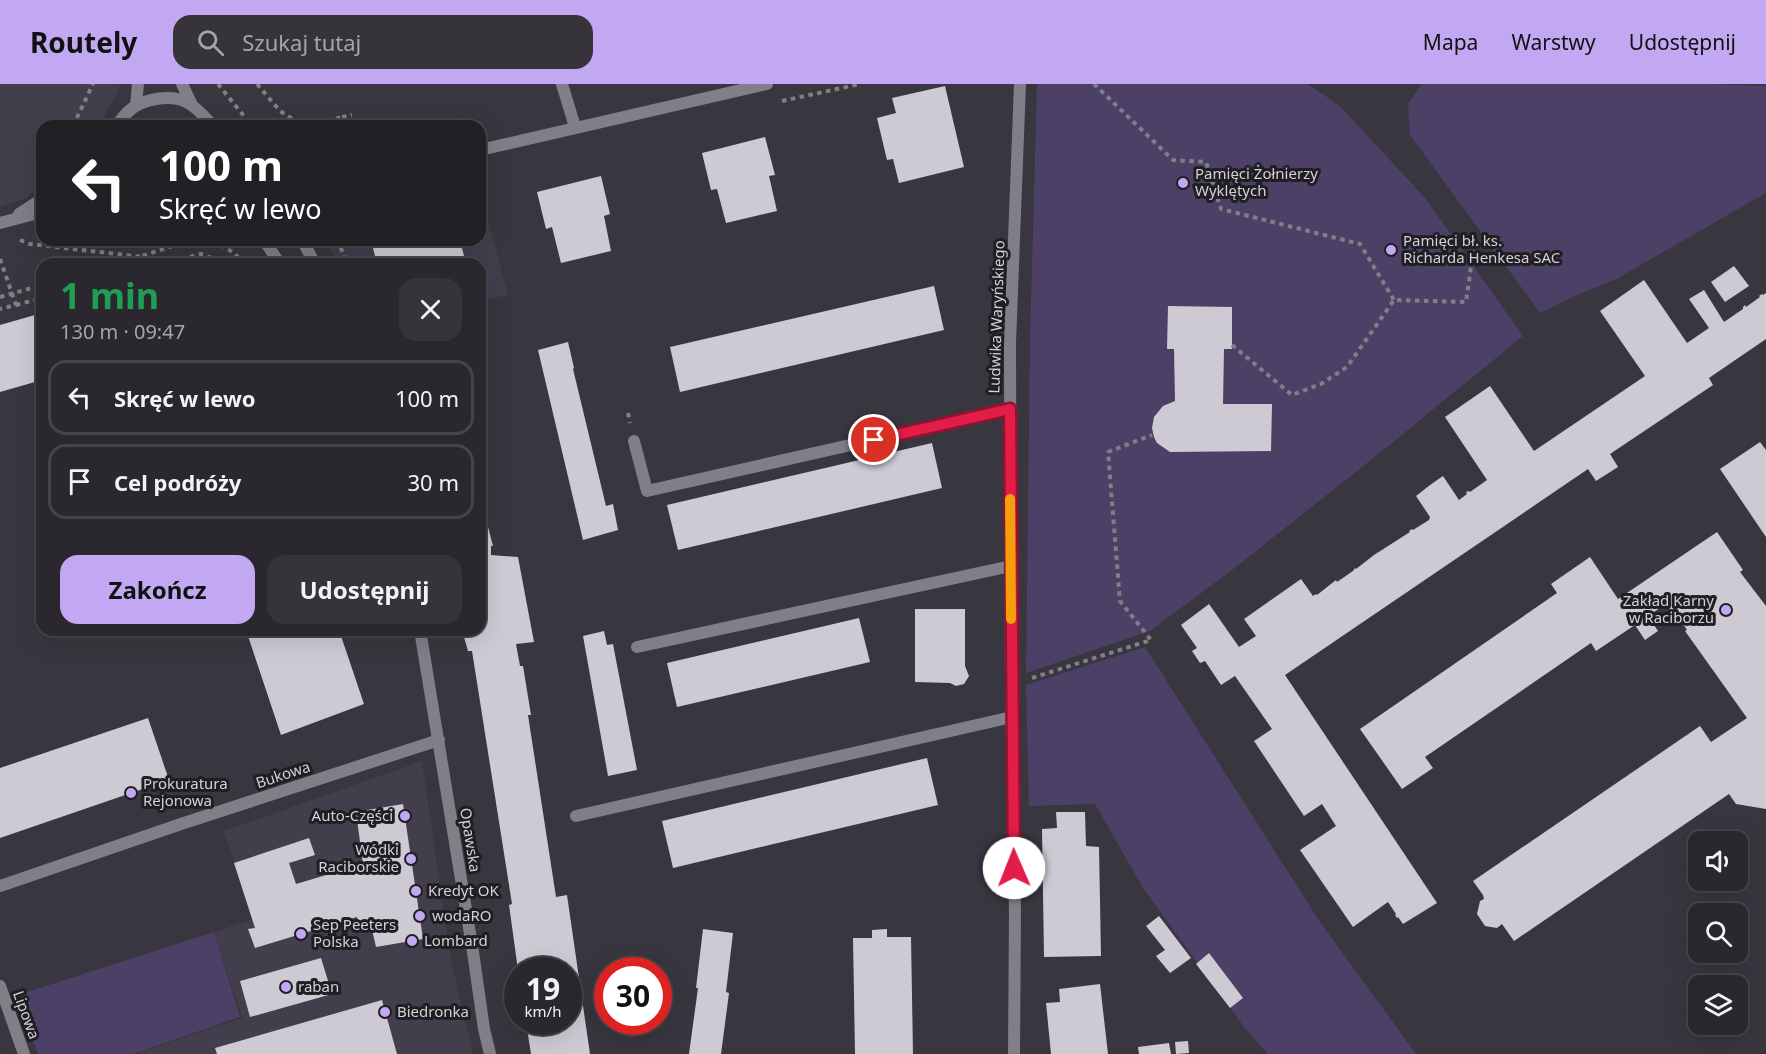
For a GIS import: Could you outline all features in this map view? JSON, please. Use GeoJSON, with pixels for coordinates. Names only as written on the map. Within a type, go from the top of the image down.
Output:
{"type":"FeatureCollection","features":[{"type":"Feature","properties":{"kind":"street"},"geometry":{"type":"LineString","coordinates":[[136,105],[138,84]]}},
{"type":"Feature","properties":{"kind":"street"},"geometry":{"type":"LineString","coordinates":[[182,84],[192,105]]}},
{"type":"Feature","properties":{"kind":"street"},"geometry":{"type":"LineString","coordinates":[[562,84],[575,128]]}},
{"type":"Feature","properties":{"kind":"street"},"geometry":{"type":"LineString","coordinates":[[486,149],[766,84]]}},
{"type":"Feature","properties":{"kind":"street","name":"Ludwika Waryńskiego"},"geometry":{"type":"LineString","coordinates":[[1014,1054],[1015,911],[1011,684],[1010,343],[1020,84]]}},
{"type":"Feature","properties":{"kind":"street"},"geometry":{"type":"LineString","coordinates":[[122,120],[136,105],[168,99],[192,105],[207,120]]}},
{"type":"Feature","properties":{"kind":"street"},"geometry":{"type":"LineString","coordinates":[[5,221],[36,203]]}},
{"type":"Feature","properties":{"kind":"street"},"geometry":{"type":"LineString","coordinates":[[5,221],[36,213]]}},
{"type":"Feature","properties":{"kind":"street"},"geometry":{"type":"LineString","coordinates":[[634,441],[647,491],[1010,409]]}},
{"type":"Feature","properties":{"kind":"street"},"geometry":{"type":"LineString","coordinates":[[637,647],[1011,566]]}},
{"type":"Feature","properties":{"kind":"street","name":"Opawska"},"geometry":{"type":"LineString","coordinates":[[421,636],[484,1029],[490,1054]]}},
{"type":"Feature","properties":{"kind":"street"},"geometry":{"type":"LineString","coordinates":[[576,816],[1012,717]]}},
{"type":"Feature","properties":{"kind":"street","name":"Bukowa"},"geometry":{"type":"LineString","coordinates":[[0,886],[439,740]]}},
{"type":"Feature","properties":{"kind":"street","name":"Lipowa"},"geometry":{"type":"LineString","coordinates":[[0,986],[24,1054]]}},
{"type":"Feature","properties":{"kind":"path"},"geometry":{"type":"LineString","coordinates":[[76,120],[93,84]]}},
{"type":"Feature","properties":{"kind":"path"},"geometry":{"type":"LineString","coordinates":[[218,84],[247,120]]}},
{"type":"Feature","properties":{"kind":"path"},"geometry":{"type":"LineString","coordinates":[[257,84],[280,111],[294,120]]}},
{"type":"Feature","properties":{"kind":"path"},"geometry":{"type":"LineString","coordinates":[[1094,84],[1173,160],[1206,162],[1221,209],[1360,244],[1394,300]]}},
{"type":"Feature","properties":{"kind":"path"},"geometry":{"type":"LineString","coordinates":[[331,120],[352,115]]}},
{"type":"Feature","properties":{"kind":"path"},"geometry":{"type":"LineString","coordinates":[[10,236],[36,245]]}},
{"type":"Feature","properties":{"kind":"path"},"geometry":{"type":"LineString","coordinates":[[1394,300],[1466,302],[1474,244]]}},
{"type":"Feature","properties":{"kind":"path"},"geometry":{"type":"LineString","coordinates":[[47,246],[143,257]]}},
{"type":"Feature","properties":{"kind":"path"},"geometry":{"type":"LineString","coordinates":[[139,258],[174,246]]}},
{"type":"Feature","properties":{"kind":"path"},"geometry":{"type":"LineString","coordinates":[[223,246],[239,258]]}},
{"type":"Feature","properties":{"kind":"path"},"geometry":{"type":"LineString","coordinates":[[186,258],[201,254],[212,258]]}},
{"type":"Feature","properties":{"kind":"path"},"geometry":{"type":"LineString","coordinates":[[0,259],[16,305]]}},
{"type":"Feature","properties":{"kind":"path"},"geometry":{"type":"LineString","coordinates":[[0,297],[36,287]]}},
{"type":"Feature","properties":{"kind":"path"},"geometry":{"type":"LineString","coordinates":[[0,309],[36,300]]}},
{"type":"Feature","properties":{"kind":"path"},"geometry":{"type":"LineString","coordinates":[[1232,345],[1292,395],[1321,384],[1347,366],[1394,300]]}},
{"type":"Feature","properties":{"kind":"path"},"geometry":{"type":"LineString","coordinates":[[1011,684],[1152,640],[1120,601],[1108,452],[1152,435]]}},
{"type":"Feature","properties":{"kind":"shaded area"},"geometry":{"type":"Polygon","coordinates":[[[0,84],[119,84],[120,87],[102,120],[36,120],[36,190],[26,198],[0,207],[0,84]]]}},
{"type":"Feature","properties":{"kind":"shaded area"},"geometry":{"type":"Polygon","coordinates":[[[1037,84],[1308,84],[1340,106],[1426,199],[1523,336],[1236,567],[1150,631],[1026,673],[1030,340],[1037,84]]]}},
{"type":"Feature","properties":{"kind":"shaded area"},"geometry":{"type":"Polygon","coordinates":[[[1422,84],[1766,86],[1766,193],[1618,278],[1540,313],[1410,135],[1408,104],[1422,84]]]}},
{"type":"Feature","properties":{"kind":"shaded area"},"geometry":{"type":"Polygon","coordinates":[[[486,212],[508,295],[486,300],[486,258],[335,258],[329,246],[486,246],[486,212]]]}},
{"type":"Feature","properties":{"kind":"shaded area"},"geometry":{"type":"Polygon","coordinates":[[[1145,647],[1320,922],[1416,1054],[1268,1054],[1247,1031],[1143,888],[1095,804],[1029,806],[1026,685],[1145,647]]]}},
{"type":"Feature","properties":{"kind":"shaded area"},"geometry":{"type":"Polygon","coordinates":[[[422,761],[450,956],[473,1054],[135,1054],[242,1018],[214,932],[253,919],[224,831],[422,761]]]}},
{"type":"Feature","properties":{"kind":"shaded area"},"geometry":{"type":"Polygon","coordinates":[[[214,932],[240,1017],[133,1054],[38,1054],[18,995],[214,932]]]}},
{"type":"Feature","properties":{"kind":"building"},"geometry":{"type":"Polygon","coordinates":[[[945,86],[964,167],[899,183],[893,159],[887,160],[877,118],[896,113],[892,98],[945,86]]]}},
{"type":"Feature","properties":{"kind":"building"},"geometry":{"type":"Polygon","coordinates":[[[765,137],[775,175],[769,176],[777,211],[726,223],[717,189],[711,190],[702,153],[765,137]]]}},
{"type":"Feature","properties":{"kind":"building"},"geometry":{"type":"Polygon","coordinates":[[[601,176],[610,214],[604,216],[611,251],[561,263],[552,227],[546,229],[537,192],[601,176]]]}},
{"type":"Feature","properties":{"kind":"building"},"geometry":{"type":"Polygon","coordinates":[[[372,246],[462,246],[464,258],[376,258],[372,246]]]}},
{"type":"Feature","properties":{"kind":"building"},"geometry":{"type":"Polygon","coordinates":[[[1734,266],[1749,286],[1725,302],[1711,282],[1734,266]]]}},
{"type":"Feature","properties":{"kind":"building"},"geometry":{"type":"Polygon","coordinates":[[[1644,280],[1687,343],[1709,328],[1689,299],[1704,290],[1724,322],[1743,309],[1745,305],[1746,307],[1766,293],[1766,339],[1709,378],[1713,385],[1610,454],[1618,467],[1596,481],[1588,469],[1285,675],[1437,903],[1403,924],[1388,902],[1353,927],[1300,850],[1336,826],[1322,804],[1304,816],[1254,741],[1272,729],[1235,676],[1221,685],[1205,661],[1200,663],[1192,651],[1197,648],[1181,625],[1209,604],[1239,647],[1256,636],[1244,619],[1301,579],[1313,596],[1317,595],[1409,531],[1429,520],[1430,517],[1416,496],[1443,476],[1459,500],[1467,494],[1466,492],[1470,492],[1487,480],[1445,417],[1490,386],[1534,451],[1645,376],[1600,311],[1644,280]]]}},
{"type":"Feature","properties":{"kind":"building"},"geometry":{"type":"Polygon","coordinates":[[[934,286],[944,330],[680,392],[670,347],[934,286]]]}},
{"type":"Feature","properties":{"kind":"building"},"geometry":{"type":"Polygon","coordinates":[[[1168,306],[1232,307],[1232,349],[1224,349],[1223,404],[1272,404],[1271,451],[1170,452],[1157,443],[1152,428],[1154,417],[1163,406],[1175,401],[1174,349],[1167,349],[1168,306]]]}},
{"type":"Feature","properties":{"kind":"building"},"geometry":{"type":"Polygon","coordinates":[[[36,315],[36,382],[0,392],[0,325],[36,315]]]}},
{"type":"Feature","properties":{"kind":"building"},"geometry":{"type":"Polygon","coordinates":[[[568,342],[606,506],[613,504],[618,530],[583,540],[538,350],[568,342]]]}},
{"type":"Feature","properties":{"kind":"building"},"geometry":{"type":"Polygon","coordinates":[[[1760,442],[1766,450],[1766,537],[1720,469],[1760,442]]]}},
{"type":"Feature","properties":{"kind":"building"},"geometry":{"type":"Polygon","coordinates":[[[932,443],[942,488],[678,550],[667,505],[932,443]]]}},
{"type":"Feature","properties":{"kind":"building"},"geometry":{"type":"Polygon","coordinates":[[[486,519],[493,546],[491,546],[491,555],[518,557],[534,642],[516,644],[520,666],[523,666],[531,715],[528,715],[556,897],[567,895],[576,957],[516,957],[509,905],[512,904],[472,651],[468,651],[464,636],[486,636],[486,519]]]}},
{"type":"Feature","properties":{"kind":"building"},"geometry":{"type":"Polygon","coordinates":[[[1717,532],[1743,570],[1740,572],[1766,606],[1766,809],[1736,804],[1729,794],[1514,941],[1502,924],[1497,928],[1485,926],[1477,914],[1480,901],[1484,899],[1483,895],[1473,881],[1700,726],[1711,742],[1747,718],[1685,631],[1687,630],[1678,616],[1675,617],[1666,604],[1648,616],[1658,631],[1645,640],[1635,625],[1596,651],[1591,643],[1425,757],[1433,768],[1402,789],[1360,729],[1557,593],[1551,584],[1590,557],[1618,599],[1717,532]]]}},
{"type":"Feature","properties":{"kind":"building"},"geometry":{"type":"Polygon","coordinates":[[[915,609],[965,609],[965,666],[969,676],[964,684],[956,686],[950,683],[915,682],[915,609]]]}},
{"type":"Feature","properties":{"kind":"building"},"geometry":{"type":"Polygon","coordinates":[[[859,618],[870,662],[677,707],[667,663],[859,618]]]}},
{"type":"Feature","properties":{"kind":"building"},"geometry":{"type":"Polygon","coordinates":[[[604,631],[607,645],[613,644],[637,770],[608,776],[583,636],[604,631]]]}},
{"type":"Feature","properties":{"kind":"building"},"geometry":{"type":"Polygon","coordinates":[[[248,636],[341,636],[364,704],[281,735],[248,636]]]}},
{"type":"Feature","properties":{"kind":"building"},"geometry":{"type":"Polygon","coordinates":[[[148,718],[169,780],[0,838],[0,768],[148,718]]]}},
{"type":"Feature","properties":{"kind":"building"},"geometry":{"type":"Polygon","coordinates":[[[927,758],[938,805],[673,868],[662,821],[927,758]]]}},
{"type":"Feature","properties":{"kind":"building"},"geometry":{"type":"Polygon","coordinates":[[[403,804],[423,939],[376,947],[372,930],[365,931],[360,928],[357,917],[255,948],[248,929],[255,928],[234,863],[309,838],[315,855],[289,863],[296,884],[363,864],[356,812],[403,804]]]}},
{"type":"Feature","properties":{"kind":"building"},"geometry":{"type":"Polygon","coordinates":[[[1056,812],[1085,812],[1086,846],[1099,847],[1101,956],[1044,957],[1042,829],[1057,828],[1056,812]]]}},
{"type":"Feature","properties":{"kind":"building"},"geometry":{"type":"Polygon","coordinates":[[[1159,916],[1191,958],[1170,973],[1156,956],[1165,950],[1146,926],[1159,916]]]}},
{"type":"Feature","properties":{"kind":"building"},"geometry":{"type":"Polygon","coordinates":[[[703,929],[733,933],[726,992],[729,993],[721,1054],[689,1054],[703,929]]]}},
{"type":"Feature","properties":{"kind":"building"},"geometry":{"type":"Polygon","coordinates":[[[887,929],[887,937],[911,937],[913,1054],[855,1054],[853,938],[872,938],[872,930],[887,929]]]}},
{"type":"Feature","properties":{"kind":"building"},"geometry":{"type":"Polygon","coordinates":[[[1209,953],[1243,998],[1230,1008],[1196,964],[1209,953]]]}},
{"type":"Feature","properties":{"kind":"building","name":"raban"},"geometry":{"type":"Polygon","coordinates":[[[321,958],[332,994],[250,1017],[240,981],[321,958]]]}},
{"type":"Feature","properties":{"kind":"building"},"geometry":{"type":"Polygon","coordinates":[[[1100,984],[1108,1054],[1051,1054],[1046,1003],[1060,1002],[1059,989],[1100,984]]]}},
{"type":"Feature","properties":{"kind":"building"},"geometry":{"type":"Polygon","coordinates":[[[582,999],[590,1054],[531,1054],[528,1035],[582,1035],[582,999]]]}},
{"type":"Feature","properties":{"kind":"building"},"geometry":{"type":"Polygon","coordinates":[[[382,1000],[397,1054],[217,1054],[215,1048],[382,1000]]]}},
{"type":"Feature","properties":{"kind":"building"},"geometry":{"type":"Polygon","coordinates":[[[1188,1041],[1189,1053],[1176,1054],[1175,1042],[1188,1041]]]}},
{"type":"Feature","properties":{"kind":"building"},"geometry":{"type":"Polygon","coordinates":[[[1169,1043],[1171,1054],[1139,1054],[1138,1047],[1169,1043]]]}},
{"type":"Feature","properties":{"kind":"slow traffic"},"geometry":{"type":"LineString","coordinates":[[1010,499],[1011,619]]}},
{"type":"Feature","properties":{"kind":"place","name":"Pamięci Żołnierzy Wyklętych"},"geometry":{"type":"Point","coordinates":[1183,183]}},
{"type":"Feature","properties":{"kind":"place","name":"Pamięci bł. ks. Richarda Henkesa SAC"},"geometry":{"type":"Point","coordinates":[1391,250]}},
{"type":"Feature","properties":{"kind":"place","name":"Zakład Karny w Raciborzu"},"geometry":{"type":"Point","coordinates":[1726,610]}},
{"type":"Feature","properties":{"kind":"place","name":"Prokuratura Rejonowa"},"geometry":{"type":"Point","coordinates":[131,793]}},
{"type":"Feature","properties":{"kind":"place","name":"Auto-Części"},"geometry":{"type":"Point","coordinates":[405,816]}},
{"type":"Feature","properties":{"kind":"place","name":"Wódki Raciborskie"},"geometry":{"type":"Point","coordinates":[411,859]}},
{"type":"Feature","properties":{"kind":"place","name":"Kredyt OK"},"geometry":{"type":"Point","coordinates":[416,891]}},
{"type":"Feature","properties":{"kind":"place","name":"wodaRO"},"geometry":{"type":"Point","coordinates":[420,916]}},
{"type":"Feature","properties":{"kind":"place","name":"Sep Peeters Polska"},"geometry":{"type":"Point","coordinates":[301,934]}},
{"type":"Feature","properties":{"kind":"place","name":"Lombard"},"geometry":{"type":"Point","coordinates":[412,941]}},
{"type":"Feature","properties":{"kind":"place","name":"raban"},"geometry":{"type":"Point","coordinates":[286,987]}},
{"type":"Feature","properties":{"kind":"place","name":"Biedronka"},"geometry":{"type":"Point","coordinates":[385,1012]}},
{"type":"Feature","properties":{"kind":"route"},"geometry":{"type":"LineString","coordinates":[[874,440],[1010,409],[1014,868]]}}]}
